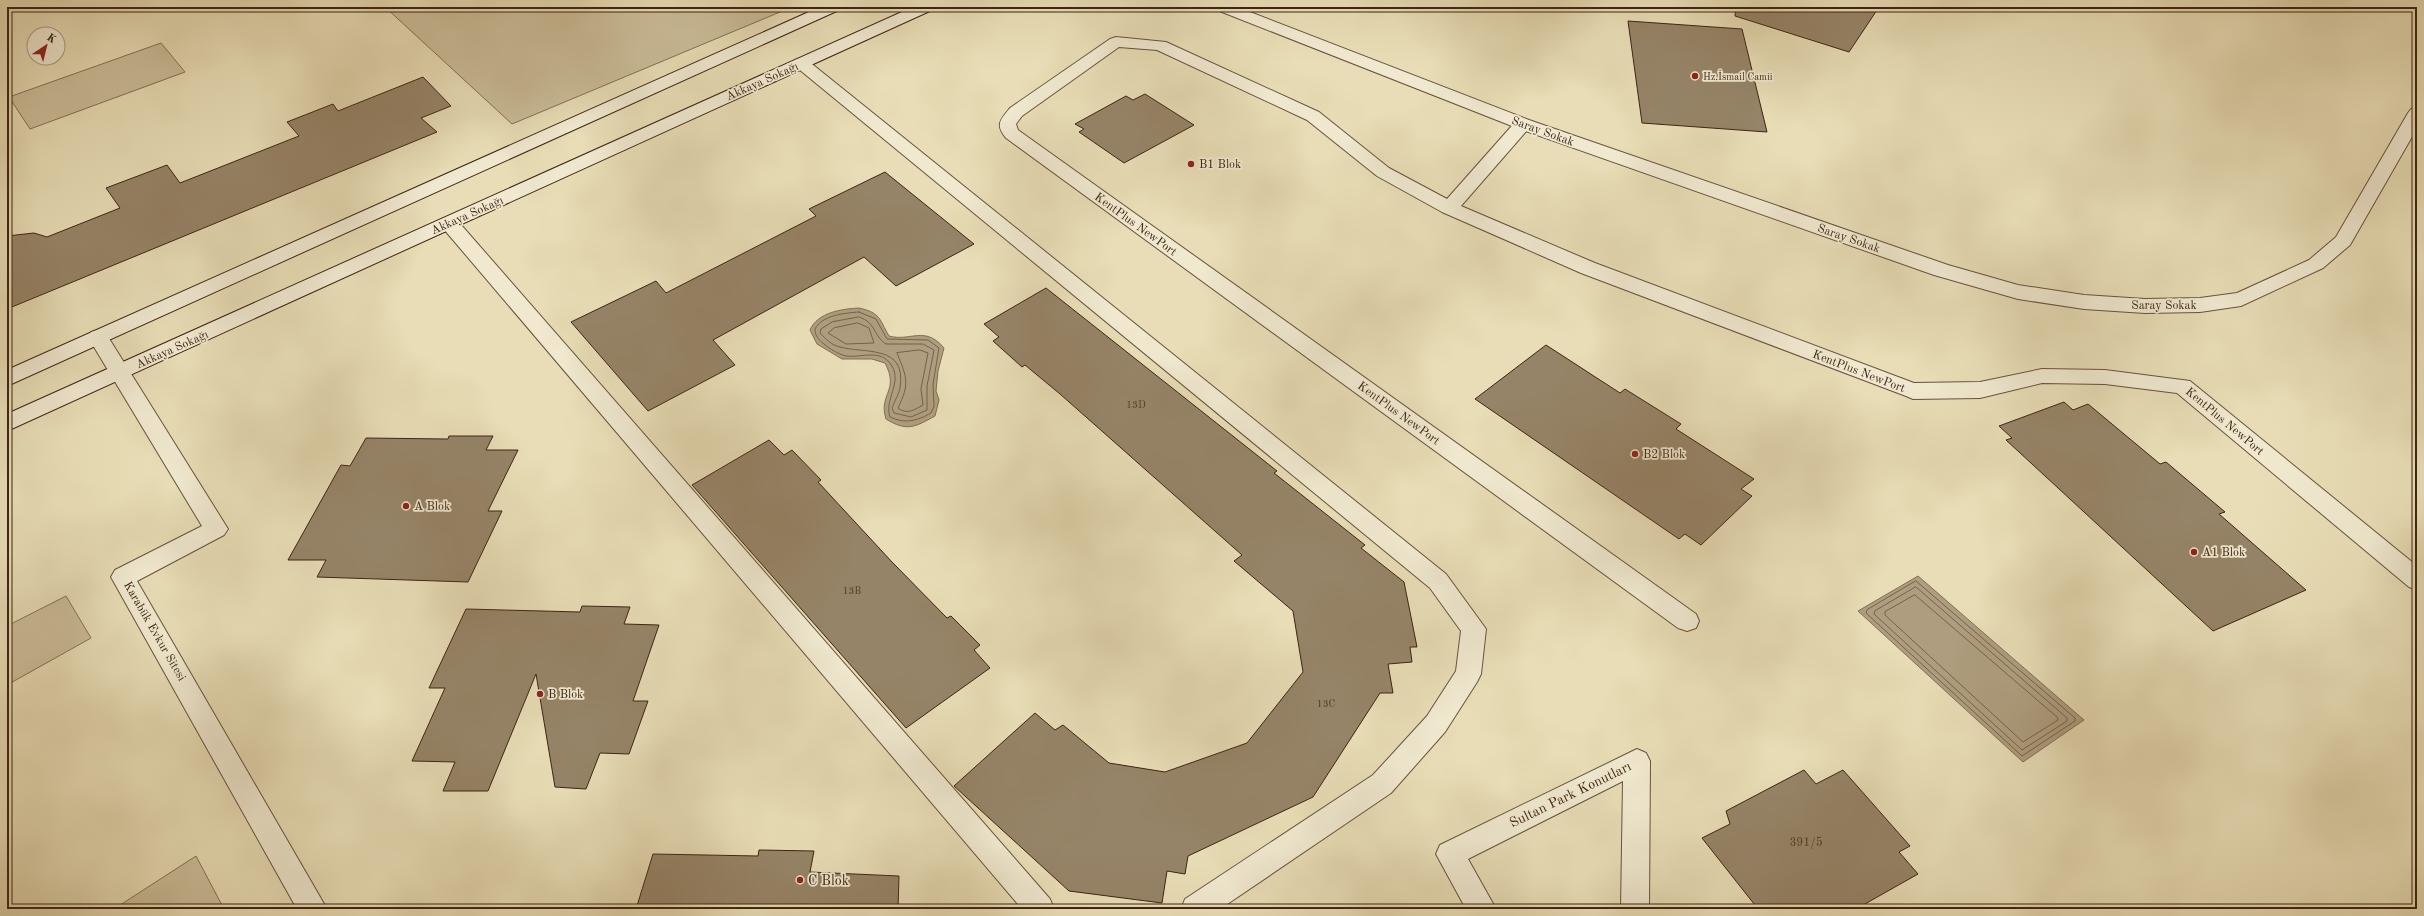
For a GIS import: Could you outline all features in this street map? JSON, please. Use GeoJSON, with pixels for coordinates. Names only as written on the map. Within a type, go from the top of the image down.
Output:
{"type":"FeatureCollection","features":[{"type":"Feature","properties":{"kind":"street"},"geometry":{"type":"LineString","coordinates":[[7,379],[833,7]]}},
{"type":"Feature","properties":{"kind":"street","name":"Akkaya Sokağı"},"geometry":{"type":"LineString","coordinates":[[7,423],[926,7]]}},
{"type":"Feature","properties":{"kind":"street","name":"Saray Sokak"},"geometry":{"type":"LineString","coordinates":[[1223,7],[1523,124],[1941,270],[2018,292],[2084,302],[2145,306],[2200,305],[2241,299],[2316,264],[2342,241],[2417,113]]}},
{"type":"Feature","properties":{"kind":"street","name":"KentPlus NewPort"},"geometry":{"type":"LineString","coordinates":[[1688,621],[1012,134],[1007,128],[1007,123],[1016,112],[1116,42],[1160,45],[1313,116],[1383,172],[1449,208],[1588,268],[1914,392],[1980,390],[2042,376],[2105,377],[2183,386],[2417,580]]}},
{"type":"Feature","properties":{"kind":"street"},"geometry":{"type":"LineString","coordinates":[[802,63],[1438,581],[1474,629],[1468,674],[1436,724],[1382,784],[1195,909]]}},
{"type":"Feature","properties":{"kind":"street"},"geometry":{"type":"LineString","coordinates":[[1449,208],[1523,124]]}},
{"type":"Feature","properties":{"kind":"street"},"geometry":{"type":"LineString","coordinates":[[449,223],[1040,909]]}},
{"type":"Feature","properties":{"kind":"street","name":"Karabük Evkur Sitesi"},"geometry":{"type":"LineString","coordinates":[[98,337],[216,529],[123,577],[313,909]]}},
{"type":"Feature","properties":{"kind":"street","name":"Sultan Park Konutları"},"geometry":{"type":"LineString","coordinates":[[1482,909],[1450,854],[1637,761],[1635,909]]}},
{"type":"Feature","properties":{"kind":"shaded area"},"geometry":{"type":"Polygon","coordinates":[[[385,7],[792,7],[512,124],[385,7]]]}},
{"type":"Feature","properties":{"kind":"shaded area"},"geometry":{"type":"Polygon","coordinates":[[[161,43],[185,72],[30,129],[9,97],[161,43]]]}},
{"type":"Feature","properties":{"kind":"shaded area"},"geometry":{"type":"Polygon","coordinates":[[[66,596],[91,638],[7,685],[7,626],[66,596]]]}},
{"type":"Feature","properties":{"kind":"shaded area"},"geometry":{"type":"Polygon","coordinates":[[[196,856],[224,909],[114,909],[196,856]]]}},
{"type":"Feature","properties":{"kind":"water"},"geometry":{"type":"Polygon","coordinates":[[[859,308],[872,312],[876,315],[889,336],[930,337],[944,348],[938,371],[936,391],[939,400],[935,416],[922,423],[905,427],[886,419],[884,411],[890,380],[889,372],[885,363],[872,359],[842,359],[817,344],[810,330],[819,319],[825,315],[845,309],[859,308]]]}},
{"type":"Feature","properties":{"kind":"water"},"geometry":{"type":"Polygon","coordinates":[[[1918,576],[2084,720],[2023,762],[1858,611],[1918,576]]]}},
{"type":"Feature","properties":{"kind":"building"},"geometry":{"type":"Polygon","coordinates":[[[1736,7],[1879,7],[1849,52],[1735,16],[1736,7]]]}},
{"type":"Feature","properties":{"kind":"building","name":"Hz.İsmail Camii"},"geometry":{"type":"Polygon","coordinates":[[[1628,21],[1742,29],[1767,132],[1642,123],[1628,21]]]}},
{"type":"Feature","properties":{"kind":"building"},"geometry":{"type":"Polygon","coordinates":[[[423,77],[451,106],[421,118],[437,132],[7,309],[7,236],[34,233],[47,237],[120,208],[106,188],[167,165],[180,183],[299,136],[287,122],[333,104],[338,111],[423,77]]]}},
{"type":"Feature","properties":{"kind":"building"},"geometry":{"type":"Polygon","coordinates":[[[1145,94],[1194,125],[1124,163],[1079,132],[1084,129],[1075,124],[1126,96],[1133,100],[1145,94]]]}},
{"type":"Feature","properties":{"kind":"building"},"geometry":{"type":"Polygon","coordinates":[[[885,172],[974,244],[896,286],[864,257],[713,340],[735,365],[648,411],[571,322],[656,281],[666,293],[816,216],[809,209],[885,172]]]}},
{"type":"Feature","properties":{"kind":"building"},"geometry":{"type":"Polygon","coordinates":[[[1046,288],[1277,471],[1274,473],[1365,545],[1361,548],[1404,582],[1417,647],[1410,647],[1412,662],[1388,664],[1393,693],[1380,693],[1313,797],[1188,856],[1185,874],[1167,871],[1162,903],[1069,891],[954,786],[1035,713],[1055,730],[1063,725],[1109,763],[1165,772],[1247,743],[1303,672],[1293,611],[1234,561],[1242,555],[1060,394],[1025,365],[1022,367],[993,341],[999,337],[984,324],[1046,288]]]}},
{"type":"Feature","properties":{"kind":"building","name":"B2 Blok"},"geometry":{"type":"Polygon","coordinates":[[[1546,345],[1620,393],[1625,389],[1681,424],[1676,429],[1754,479],[1741,489],[1752,496],[1701,545],[1685,534],[1679,539],[1475,399],[1546,345]]]}},
{"type":"Feature","properties":{"kind":"building","name":"A1 Blok"},"geometry":{"type":"Polygon","coordinates":[[[2064,402],[2073,410],[2088,404],[2160,464],[2166,462],[2225,512],[2219,514],[2306,590],[2213,631],[2006,440],[2012,438],[1999,426],[2064,402]]]}},
{"type":"Feature","properties":{"kind":"building","name":"A Blok"},"geometry":{"type":"Polygon","coordinates":[[[449,436],[493,436],[486,450],[518,450],[488,511],[502,511],[468,582],[317,577],[326,560],[288,560],[341,465],[350,466],[366,438],[448,439],[449,436]]]}},
{"type":"Feature","properties":{"kind":"building"},"geometry":{"type":"Polygon","coordinates":[[[769,440],[784,455],[792,450],[821,480],[818,482],[892,562],[947,618],[951,616],[980,645],[974,650],[990,668],[906,728],[692,485],[769,440]]]}},
{"type":"Feature","properties":{"kind":"building","name":"B Blok"},"geometry":{"type":"Polygon","coordinates":[[[582,606],[630,607],[624,624],[659,625],[633,701],[648,701],[629,754],[600,753],[586,789],[555,787],[536,674],[488,791],[443,791],[455,762],[412,761],[445,688],[429,688],[466,609],[580,612],[582,606]]]}},
{"type":"Feature","properties":{"kind":"building"},"geometry":{"type":"Polygon","coordinates":[[[1804,770],[1816,784],[1843,770],[1910,846],[1899,852],[1918,874],[1856,909],[1758,909],[1702,838],[1730,824],[1726,811],[1804,770]]]}},
{"type":"Feature","properties":{"kind":"building","name":"C Blok"},"geometry":{"type":"Polygon","coordinates":[[[759,850],[814,851],[810,872],[899,876],[898,909],[636,909],[653,854],[758,856],[759,850]]]}},
{"type":"Feature","properties":{"kind":"place","name":"Hz.İsmail Camii"},"geometry":{"type":"Point","coordinates":[1695,76]}},
{"type":"Feature","properties":{"kind":"place","name":"B1 Blok"},"geometry":{"type":"Point","coordinates":[1191,164]}},
{"type":"Feature","properties":{"kind":"place","name":"B2 Blok"},"geometry":{"type":"Point","coordinates":[1635,454]}},
{"type":"Feature","properties":{"kind":"place","name":"A Blok"},"geometry":{"type":"Point","coordinates":[406,506]}},
{"type":"Feature","properties":{"kind":"place","name":"A1 Blok"},"geometry":{"type":"Point","coordinates":[2194,552]}},
{"type":"Feature","properties":{"kind":"place","name":"B Blok"},"geometry":{"type":"Point","coordinates":[540,694]}},
{"type":"Feature","properties":{"kind":"place","name":"C Blok"},"geometry":{"type":"Point","coordinates":[800,880]}}]}
